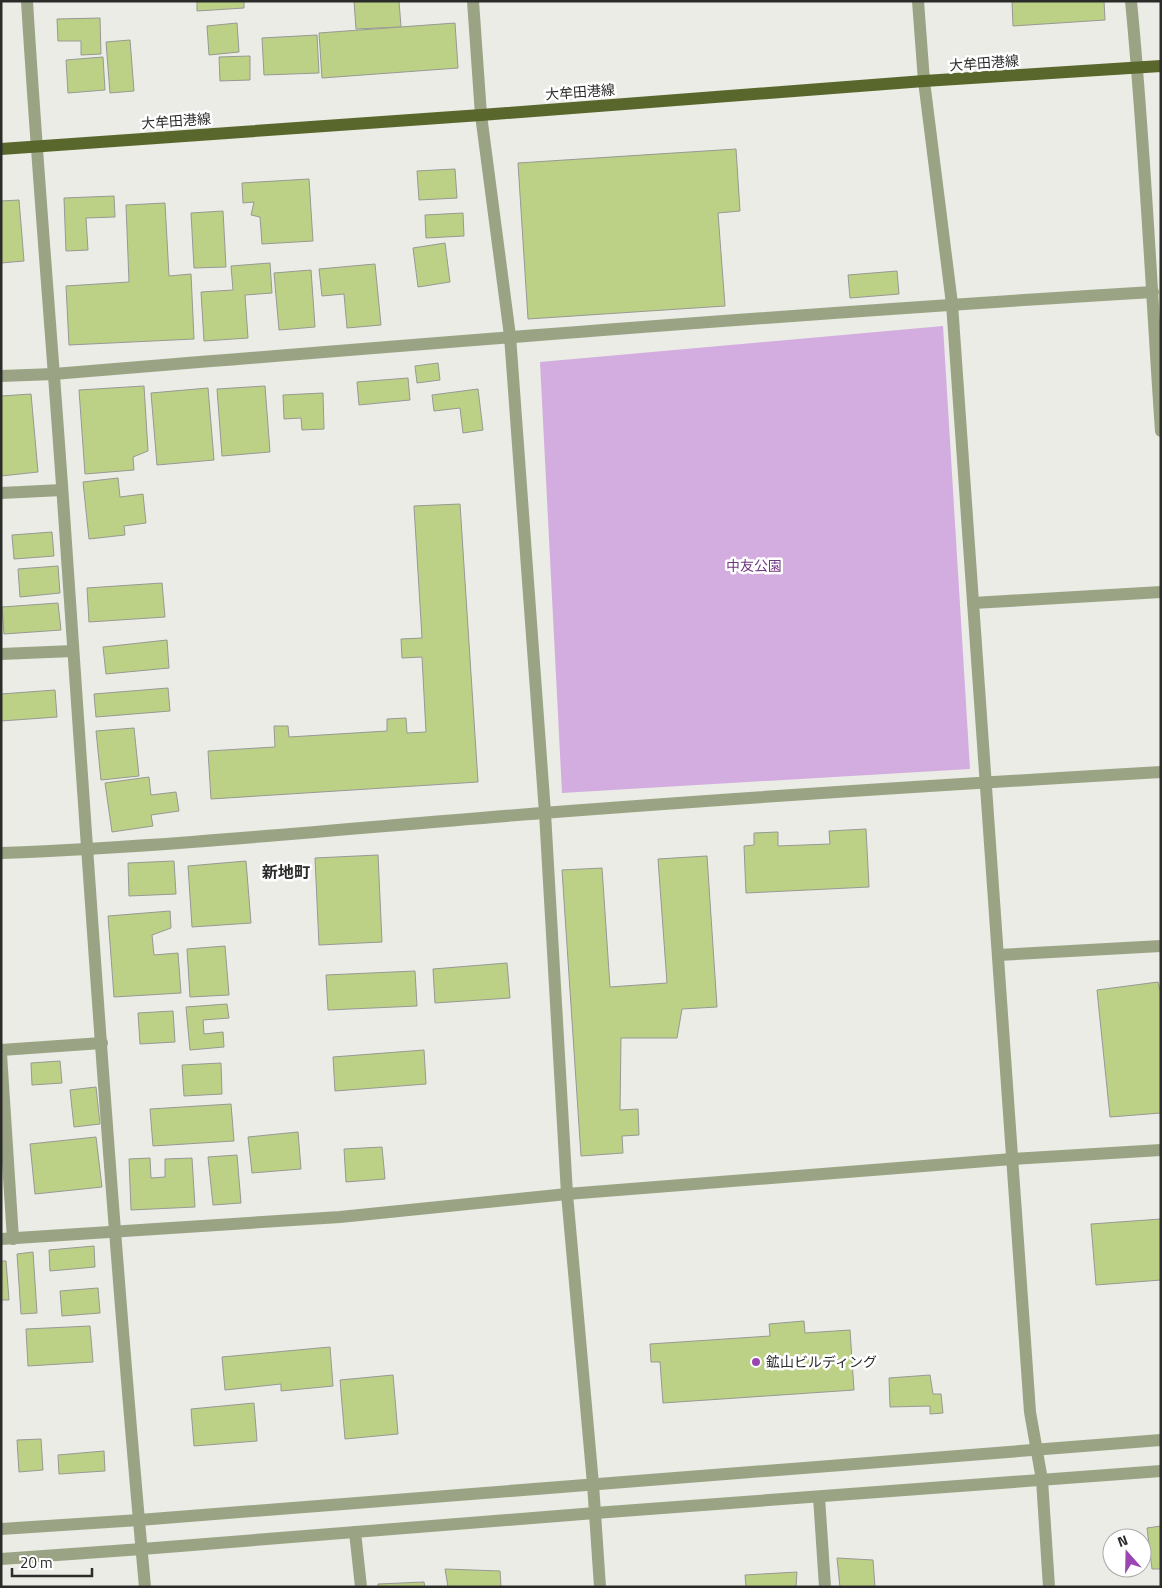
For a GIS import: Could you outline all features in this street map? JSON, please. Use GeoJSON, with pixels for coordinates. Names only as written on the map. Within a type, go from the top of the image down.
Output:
{"type":"FeatureCollection","features":[{"type":"Feature","properties":{"kind":"main road","name":"大牟田港線"},"geometry":{"type":"LineString","coordinates":[[1,149],[924,81],[1161,66]]}},
{"type":"Feature","properties":{"kind":"street"},"geometry":{"type":"LineString","coordinates":[[27,1],[116,1232],[145,1587]]}},
{"type":"Feature","properties":{"kind":"street"},"geometry":{"type":"LineString","coordinates":[[473,1],[481,115],[510,336],[545,813],[567,1194],[593,1484],[600,1587]]}},
{"type":"Feature","properties":{"kind":"street"},"geometry":{"type":"LineString","coordinates":[[918,1],[924,81],[952,304],[1030,1412],[1042,1480],[1049,1587]]}},
{"type":"Feature","properties":{"kind":"street"},"geometry":{"type":"LineString","coordinates":[[1131,1],[1138,68],[1159,373],[1161,432]]}},
{"type":"Feature","properties":{"kind":"street"},"geometry":{"type":"LineString","coordinates":[[1,376],[54,374],[510,336],[952,304],[1153,292]]}},
{"type":"Feature","properties":{"kind":"street"},"geometry":{"type":"LineString","coordinates":[[1,493],[62,490]]}},
{"type":"Feature","properties":{"kind":"street"},"geometry":{"type":"LineString","coordinates":[[973,603],[1161,592]]}},
{"type":"Feature","properties":{"kind":"street"},"geometry":{"type":"LineString","coordinates":[[1,654],[73,651]]}},
{"type":"Feature","properties":{"kind":"street"},"geometry":{"type":"LineString","coordinates":[[1,853],[88,849],[545,813],[986,782],[1161,772]]}},
{"type":"Feature","properties":{"kind":"street"},"geometry":{"type":"LineString","coordinates":[[998,954],[1161,946]]}},
{"type":"Feature","properties":{"kind":"street"},"geometry":{"type":"LineString","coordinates":[[1,1050],[102,1043]]}},
{"type":"Feature","properties":{"kind":"street"},"geometry":{"type":"LineString","coordinates":[[1,1054],[7,1239],[340,1217],[567,1194],[1012,1159],[1161,1150]]}},
{"type":"Feature","properties":{"kind":"street"},"geometry":{"type":"LineString","coordinates":[[1,1529],[139,1520],[1161,1440]]}},
{"type":"Feature","properties":{"kind":"street"},"geometry":{"type":"LineString","coordinates":[[1,1559],[1161,1471]]}},
{"type":"Feature","properties":{"kind":"street"},"geometry":{"type":"LineString","coordinates":[[819,1497],[825,1587]]}},
{"type":"Feature","properties":{"kind":"street"},"geometry":{"type":"LineString","coordinates":[[355,1532],[360,1587]]}},
{"type":"Feature","properties":{"kind":"green space","name":"中友公園"},"geometry":{"type":"Polygon","coordinates":[[[943,326],[970,769],[562,793],[540,362],[943,326]]]}},
{"type":"Feature","properties":{"kind":"building"},"geometry":{"type":"Polygon","coordinates":[[[197,1],[244,1],[244,8],[197,11],[197,1]]]}},
{"type":"Feature","properties":{"kind":"building"},"geometry":{"type":"Polygon","coordinates":[[[354,1],[399,1],[401,27],[356,29],[354,1]]]}},
{"type":"Feature","properties":{"kind":"building"},"geometry":{"type":"Polygon","coordinates":[[[1012,1],[1104,1],[1105,20],[1013,26],[1012,1]]]}},
{"type":"Feature","properties":{"kind":"building"},"geometry":{"type":"Polygon","coordinates":[[[100,18],[101,54],[81,55],[81,41],[58,41],[57,19],[100,18]]]}},
{"type":"Feature","properties":{"kind":"building"},"geometry":{"type":"Polygon","coordinates":[[[237,23],[239,52],[209,55],[207,26],[237,23]]]}},
{"type":"Feature","properties":{"kind":"building"},"geometry":{"type":"Polygon","coordinates":[[[455,23],[458,68],[322,78],[319,33],[455,23]]]}},
{"type":"Feature","properties":{"kind":"building"},"geometry":{"type":"Polygon","coordinates":[[[317,35],[319,73],[264,75],[262,38],[317,35]]]}},
{"type":"Feature","properties":{"kind":"building"},"geometry":{"type":"Polygon","coordinates":[[[130,40],[134,91],[110,93],[106,42],[130,40]]]}},
{"type":"Feature","properties":{"kind":"building"},"geometry":{"type":"Polygon","coordinates":[[[250,56],[250,80],[220,81],[219,57],[250,56]]]}},
{"type":"Feature","properties":{"kind":"building"},"geometry":{"type":"Polygon","coordinates":[[[103,57],[105,90],[68,93],[66,60],[103,57]]]}},
{"type":"Feature","properties":{"kind":"building"},"geometry":{"type":"Polygon","coordinates":[[[736,149],[740,211],[718,213],[725,306],[528,319],[518,163],[736,149]]]}},
{"type":"Feature","properties":{"kind":"building"},"geometry":{"type":"Polygon","coordinates":[[[455,169],[457,198],[419,200],[417,171],[455,169]]]}},
{"type":"Feature","properties":{"kind":"building"},"geometry":{"type":"Polygon","coordinates":[[[309,179],[313,241],[262,244],[260,217],[251,215],[254,202],[243,203],[242,183],[309,179]]]}},
{"type":"Feature","properties":{"kind":"building"},"geometry":{"type":"Polygon","coordinates":[[[114,196],[115,217],[86,218],[88,250],[66,251],[64,198],[114,196]]]}},
{"type":"Feature","properties":{"kind":"building"},"geometry":{"type":"Polygon","coordinates":[[[19,200],[24,261],[1,263],[1,201],[19,200]]]}},
{"type":"Feature","properties":{"kind":"building"},"geometry":{"type":"Polygon","coordinates":[[[165,203],[169,276],[191,274],[194,339],[69,345],[66,286],[129,282],[126,205],[165,203]]]}},
{"type":"Feature","properties":{"kind":"building"},"geometry":{"type":"Polygon","coordinates":[[[223,211],[226,267],[194,268],[191,213],[223,211]]]}},
{"type":"Feature","properties":{"kind":"building"},"geometry":{"type":"Polygon","coordinates":[[[463,213],[464,236],[426,238],[425,215],[463,213]]]}},
{"type":"Feature","properties":{"kind":"building"},"geometry":{"type":"Polygon","coordinates":[[[445,243],[450,282],[418,287],[413,248],[445,243]]]}},
{"type":"Feature","properties":{"kind":"building"},"geometry":{"type":"Polygon","coordinates":[[[270,263],[272,293],[245,295],[248,338],[204,341],[201,292],[233,290],[231,266],[270,263]]]}},
{"type":"Feature","properties":{"kind":"building"},"geometry":{"type":"Polygon","coordinates":[[[375,264],[381,325],[347,328],[344,294],[322,296],[319,269],[375,264]]]}},
{"type":"Feature","properties":{"kind":"building"},"geometry":{"type":"Polygon","coordinates":[[[311,270],[315,327],[279,330],[274,273],[311,270]]]}},
{"type":"Feature","properties":{"kind":"building"},"geometry":{"type":"Polygon","coordinates":[[[897,271],[899,294],[850,298],[848,275],[897,271]]]}},
{"type":"Feature","properties":{"kind":"building"},"geometry":{"type":"Polygon","coordinates":[[[438,363],[440,380],[417,383],[415,366],[438,363]]]}},
{"type":"Feature","properties":{"kind":"building"},"geometry":{"type":"Polygon","coordinates":[[[408,378],[410,400],[359,405],[357,382],[408,378]]]}},
{"type":"Feature","properties":{"kind":"building"},"geometry":{"type":"Polygon","coordinates":[[[144,386],[148,451],[133,457],[134,470],[85,474],[79,390],[144,386]]]}},
{"type":"Feature","properties":{"kind":"building"},"geometry":{"type":"Polygon","coordinates":[[[265,386],[270,452],[222,456],[217,389],[265,386]]]}},
{"type":"Feature","properties":{"kind":"building"},"geometry":{"type":"Polygon","coordinates":[[[208,388],[214,460],[157,465],[151,393],[208,388]]]}},
{"type":"Feature","properties":{"kind":"building"},"geometry":{"type":"Polygon","coordinates":[[[478,389],[483,430],[463,433],[460,408],[434,411],[432,395],[478,389]]]}},
{"type":"Feature","properties":{"kind":"building"},"geometry":{"type":"Polygon","coordinates":[[[323,393],[324,429],[302,430],[301,418],[284,419],[283,395],[323,393]]]}},
{"type":"Feature","properties":{"kind":"building"},"geometry":{"type":"Polygon","coordinates":[[[31,394],[38,472],[1,476],[1,396],[31,394]]]}},
{"type":"Feature","properties":{"kind":"building"},"geometry":{"type":"Polygon","coordinates":[[[118,478],[120,497],[143,494],[146,523],[124,526],[125,535],[89,539],[83,482],[118,478]]]}},
{"type":"Feature","properties":{"kind":"building"},"geometry":{"type":"Polygon","coordinates":[[[460,504],[478,782],[211,799],[208,751],[275,747],[274,726],[288,726],[289,737],[387,731],[387,719],[406,718],[407,733],[426,732],[422,657],[402,658],[401,639],[422,638],[414,506],[460,504]]]}},
{"type":"Feature","properties":{"kind":"building"},"geometry":{"type":"Polygon","coordinates":[[[52,532],[54,556],[14,559],[12,535],[52,532]]]}},
{"type":"Feature","properties":{"kind":"building"},"geometry":{"type":"Polygon","coordinates":[[[58,566],[60,593],[20,597],[18,569],[58,566]]]}},
{"type":"Feature","properties":{"kind":"building"},"geometry":{"type":"Polygon","coordinates":[[[162,583],[165,617],[89,622],[87,588],[162,583]]]}},
{"type":"Feature","properties":{"kind":"building"},"geometry":{"type":"Polygon","coordinates":[[[58,603],[61,630],[4,634],[2,607],[58,603]]]}},
{"type":"Feature","properties":{"kind":"building"},"geometry":{"type":"Polygon","coordinates":[[[167,640],[169,668],[106,674],[103,647],[167,640]]]}},
{"type":"Feature","properties":{"kind":"building"},"geometry":{"type":"Polygon","coordinates":[[[168,688],[170,711],[96,717],[94,694],[168,688]]]}},
{"type":"Feature","properties":{"kind":"building"},"geometry":{"type":"Polygon","coordinates":[[[55,690],[57,717],[1,721],[1,694],[55,690]]]}},
{"type":"Feature","properties":{"kind":"building"},"geometry":{"type":"Polygon","coordinates":[[[134,728],[139,776],[101,780],[96,731],[134,728]]]}},
{"type":"Feature","properties":{"kind":"building"},"geometry":{"type":"Polygon","coordinates":[[[149,777],[151,795],[176,792],[179,811],[151,815],[153,826],[112,832],[105,783],[149,777]]]}},
{"type":"Feature","properties":{"kind":"building"},"geometry":{"type":"Polygon","coordinates":[[[866,829],[869,887],[746,893],[744,846],[754,845],[754,833],[778,832],[778,846],[830,844],[829,831],[866,829]]]}},
{"type":"Feature","properties":{"kind":"building"},"geometry":{"type":"Polygon","coordinates":[[[378,855],[382,942],[319,945],[315,858],[378,855]]]}},
{"type":"Feature","properties":{"kind":"building"},"geometry":{"type":"Polygon","coordinates":[[[707,856],[717,1007],[682,1009],[677,1038],[621,1038],[620,1110],[638,1109],[639,1135],[622,1136],[623,1153],[581,1156],[562,870],[602,868],[610,987],[667,983],[658,859],[707,856]]]}},
{"type":"Feature","properties":{"kind":"building"},"geometry":{"type":"Polygon","coordinates":[[[174,861],[176,894],[129,896],[128,863],[174,861]]]}},
{"type":"Feature","properties":{"kind":"building"},"geometry":{"type":"Polygon","coordinates":[[[246,861],[251,923],[192,927],[188,866],[246,861]]]}},
{"type":"Feature","properties":{"kind":"building"},"geometry":{"type":"Polygon","coordinates":[[[170,911],[171,928],[152,935],[154,955],[178,953],[181,993],[114,997],[108,916],[170,911]]]}},
{"type":"Feature","properties":{"kind":"building"},"geometry":{"type":"Polygon","coordinates":[[[225,946],[229,995],[190,997],[187,949],[225,946]]]}},
{"type":"Feature","properties":{"kind":"building"},"geometry":{"type":"Polygon","coordinates":[[[507,963],[510,998],[435,1003],[433,969],[507,963]]]}},
{"type":"Feature","properties":{"kind":"building"},"geometry":{"type":"Polygon","coordinates":[[[415,971],[417,1006],[328,1010],[326,975],[415,971]]]}},
{"type":"Feature","properties":{"kind":"building"},"geometry":{"type":"Polygon","coordinates":[[[1158,982],[1161,994],[1161,1113],[1110,1117],[1097,990],[1158,982]]]}},
{"type":"Feature","properties":{"kind":"building"},"geometry":{"type":"Polygon","coordinates":[[[227,1004],[229,1018],[203,1020],[204,1034],[223,1032],[224,1047],[190,1050],[186,1007],[227,1004]]]}},
{"type":"Feature","properties":{"kind":"building"},"geometry":{"type":"Polygon","coordinates":[[[173,1011],[175,1042],[140,1044],[138,1013],[173,1011]]]}},
{"type":"Feature","properties":{"kind":"building"},"geometry":{"type":"Polygon","coordinates":[[[424,1050],[426,1084],[335,1091],[333,1057],[424,1050]]]}},
{"type":"Feature","properties":{"kind":"building"},"geometry":{"type":"Polygon","coordinates":[[[60,1061],[62,1083],[32,1085],[31,1063],[60,1061]]]}},
{"type":"Feature","properties":{"kind":"building"},"geometry":{"type":"Polygon","coordinates":[[[221,1063],[222,1094],[184,1096],[182,1065],[221,1063]]]}},
{"type":"Feature","properties":{"kind":"building"},"geometry":{"type":"Polygon","coordinates":[[[96,1087],[100,1124],[74,1127],[70,1090],[96,1087]]]}},
{"type":"Feature","properties":{"kind":"building"},"geometry":{"type":"Polygon","coordinates":[[[231,1104],[234,1141],[153,1146],[150,1109],[231,1104]]]}},
{"type":"Feature","properties":{"kind":"building"},"geometry":{"type":"Polygon","coordinates":[[[298,1132],[301,1169],[252,1173],[248,1137],[298,1132]]]}},
{"type":"Feature","properties":{"kind":"building"},"geometry":{"type":"Polygon","coordinates":[[[96,1137],[102,1187],[35,1194],[30,1144],[96,1137]]]}},
{"type":"Feature","properties":{"kind":"building"},"geometry":{"type":"Polygon","coordinates":[[[382,1147],[385,1179],[346,1182],[344,1149],[382,1147]]]}},
{"type":"Feature","properties":{"kind":"building"},"geometry":{"type":"Polygon","coordinates":[[[237,1155],[241,1203],[213,1205],[208,1157],[237,1155]]]}},
{"type":"Feature","properties":{"kind":"building"},"geometry":{"type":"Polygon","coordinates":[[[150,1158],[151,1178],[165,1177],[165,1159],[192,1158],[195,1207],[131,1210],[129,1159],[150,1158]]]}},
{"type":"Feature","properties":{"kind":"building"},"geometry":{"type":"Polygon","coordinates":[[[1161,1219],[1161,1280],[1096,1285],[1091,1224],[1161,1219]]]}},
{"type":"Feature","properties":{"kind":"building"},"geometry":{"type":"Polygon","coordinates":[[[94,1246],[95,1267],[50,1271],[49,1250],[94,1246]]]}},
{"type":"Feature","properties":{"kind":"building"},"geometry":{"type":"Polygon","coordinates":[[[33,1252],[37,1313],[21,1314],[17,1254],[33,1252]]]}},
{"type":"Feature","properties":{"kind":"building"},"geometry":{"type":"Polygon","coordinates":[[[1,1261],[6,1261],[9,1300],[1,1300],[1,1261]]]}},
{"type":"Feature","properties":{"kind":"building"},"geometry":{"type":"Polygon","coordinates":[[[98,1288],[100,1313],[62,1316],[60,1291],[98,1288]]]}},
{"type":"Feature","properties":{"kind":"building","name":"鉱山ビルディング"},"geometry":{"type":"Polygon","coordinates":[[[804,1321],[805,1333],[850,1330],[854,1390],[663,1403],[660,1362],[651,1362],[650,1344],[770,1336],[769,1324],[804,1321]]]}},
{"type":"Feature","properties":{"kind":"building"},"geometry":{"type":"Polygon","coordinates":[[[90,1326],[93,1362],[28,1366],[26,1329],[90,1326]]]}},
{"type":"Feature","properties":{"kind":"building"},"geometry":{"type":"Polygon","coordinates":[[[330,1347],[333,1386],[281,1391],[281,1384],[225,1390],[222,1357],[330,1347]]]}},
{"type":"Feature","properties":{"kind":"building"},"geometry":{"type":"Polygon","coordinates":[[[393,1375],[398,1434],[345,1439],[340,1380],[393,1375]]]}},
{"type":"Feature","properties":{"kind":"building"},"geometry":{"type":"Polygon","coordinates":[[[930,1375],[933,1394],[941,1394],[943,1413],[930,1414],[930,1406],[890,1407],[889,1378],[930,1375]]]}},
{"type":"Feature","properties":{"kind":"building"},"geometry":{"type":"Polygon","coordinates":[[[254,1403],[257,1441],[194,1446],[191,1409],[254,1403]]]}},
{"type":"Feature","properties":{"kind":"building"},"geometry":{"type":"Polygon","coordinates":[[[41,1439],[43,1470],[19,1472],[17,1440],[41,1439]]]}},
{"type":"Feature","properties":{"kind":"building"},"geometry":{"type":"Polygon","coordinates":[[[104,1451],[105,1471],[59,1474],[58,1455],[104,1451]]]}},
{"type":"Feature","properties":{"kind":"building"},"geometry":{"type":"Polygon","coordinates":[[[1161,1526],[1161,1569],[1152,1569],[1152,1528],[1147,1528],[1161,1526]]]}},
{"type":"Feature","properties":{"kind":"building"},"geometry":{"type":"Polygon","coordinates":[[[837,1558],[873,1560],[875,1587],[840,1587],[837,1558]]]}},
{"type":"Feature","properties":{"kind":"building"},"geometry":{"type":"Polygon","coordinates":[[[445,1569],[500,1571],[501,1587],[448,1587],[445,1569]]]}},
{"type":"Feature","properties":{"kind":"building"},"geometry":{"type":"Polygon","coordinates":[[[797,1572],[796,1587],[746,1587],[745,1575],[797,1572]]]}},
{"type":"Feature","properties":{"kind":"building"},"geometry":{"type":"Polygon","coordinates":[[[424,1582],[425,1587],[378,1587],[378,1584],[424,1582]]]}},
{"type":"Feature","properties":{"kind":"place","name":"鉱山ビルディング"},"geometry":{"type":"Point","coordinates":[756,1362]}},
{"type":"Feature","properties":{"kind":"district","name":"新地町"},"geometry":{"type":"Point","coordinates":[286,872]}}]}
